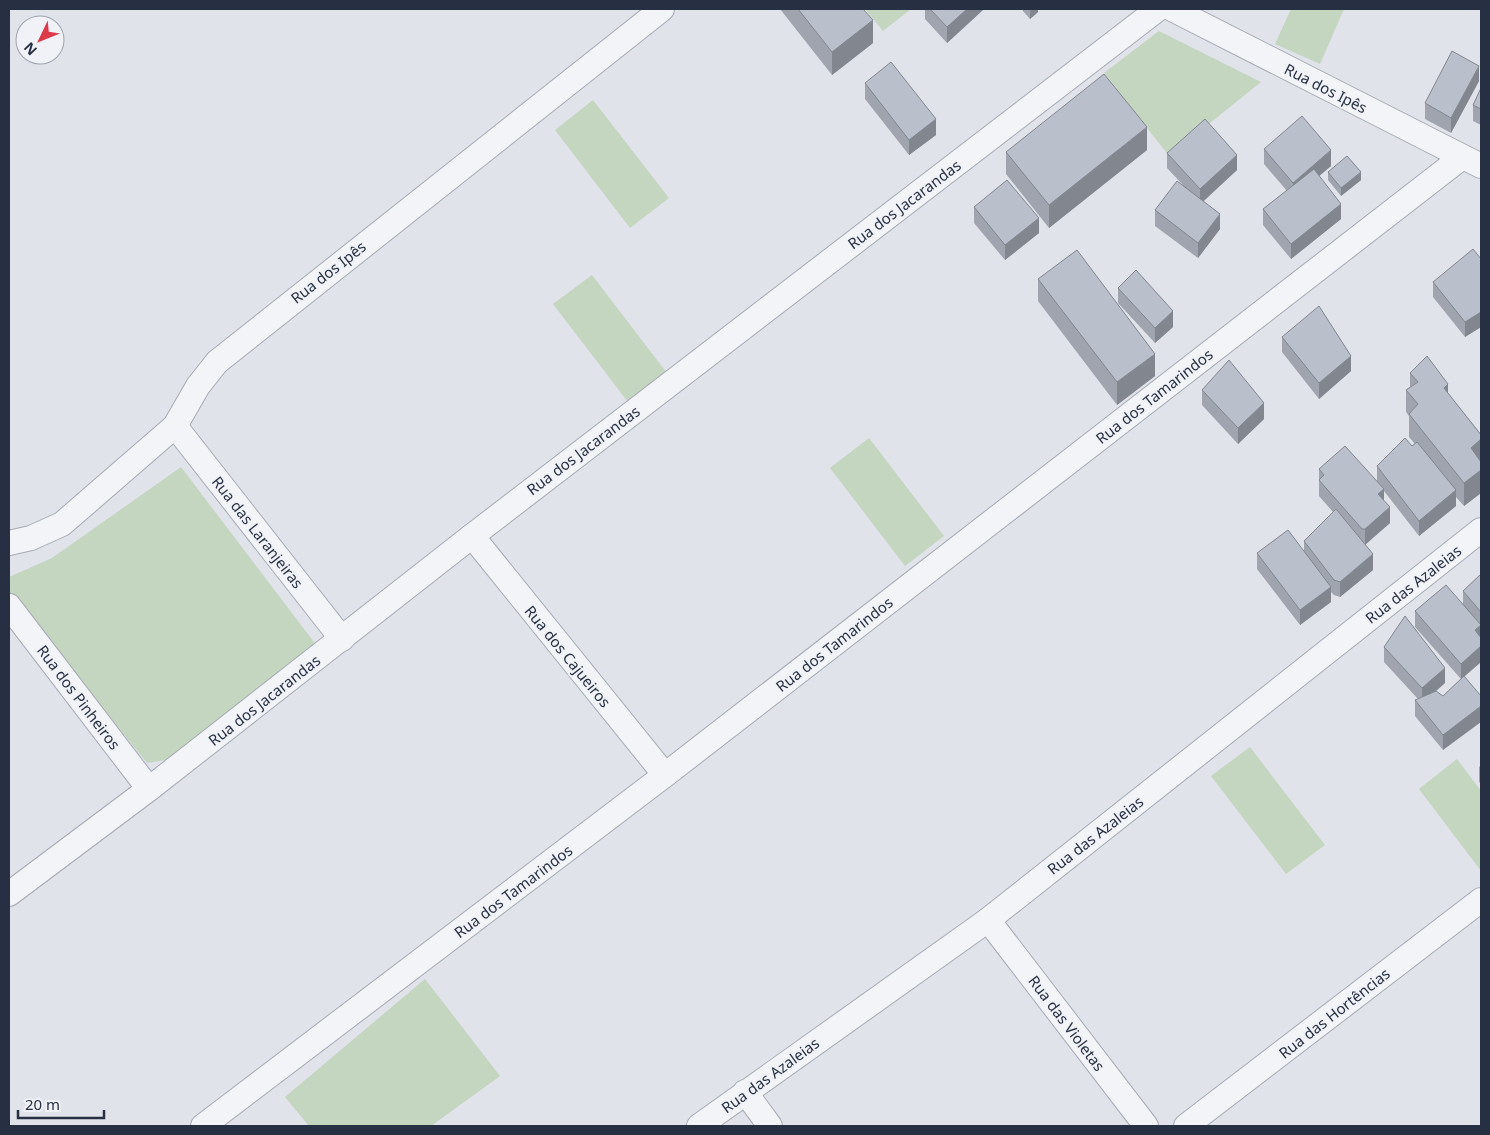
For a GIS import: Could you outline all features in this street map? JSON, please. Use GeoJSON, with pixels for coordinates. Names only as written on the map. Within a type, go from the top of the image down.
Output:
{"type":"FeatureCollection","features":[{"type":"Feature","properties":{"kind":"street","name":"Rua dos Ipês"},"geometry":{"type":"LineString","coordinates":[[9,543],[31,538],[62,524],[175,426],[198,386],[224,356],[662,9]]}},
{"type":"Feature","properties":{"kind":"street","name":"Rua dos Jacarandas"},"geometry":{"type":"LineString","coordinates":[[9,894],[149,789],[472,536],[1158,9]]}},
{"type":"Feature","properties":{"kind":"street","name":"Rua dos Ipês"},"geometry":{"type":"LineString","coordinates":[[1172,9],[1471,162]]}},
{"type":"Feature","properties":{"kind":"street","name":"Rua dos Tamarindos"},"geometry":{"type":"LineString","coordinates":[[203,1126],[1471,162]]}},
{"type":"Feature","properties":{"kind":"street","name":"Rua das Laranjeiras"},"geometry":{"type":"LineString","coordinates":[[175,426],[342,639]]}},
{"type":"Feature","properties":{"kind":"street","name":"Rua das Azaleias"},"geometry":{"type":"LineString","coordinates":[[699,1126],[988,920],[1481,530]]}},
{"type":"Feature","properties":{"kind":"street","name":"Rua dos Cajueiros"},"geometry":{"type":"LineString","coordinates":[[472,536],[665,775]]}},
{"type":"Feature","properties":{"kind":"street","name":"Rua dos Pinheiros"},"geometry":{"type":"LineString","coordinates":[[9,606],[149,789]]}},
{"type":"Feature","properties":{"kind":"street","name":"Rua das Hortências"},"geometry":{"type":"LineString","coordinates":[[1186,1126],[1481,900]]}},
{"type":"Feature","properties":{"kind":"street","name":"Rua das Violetas"},"geometry":{"type":"LineString","coordinates":[[988,920],[1146,1126]]}},
{"type":"Feature","properties":{"kind":"street"},"geometry":{"type":"LineString","coordinates":[[745,1092],[770,1126]]}},
{"type":"Feature","properties":{"kind":"green space"},"geometry":{"type":"Polygon","coordinates":[[[865,9],[911,9],[883,31],[865,9]]]}},
{"type":"Feature","properties":{"kind":"green space"},"geometry":{"type":"Polygon","coordinates":[[[1291,9],[1344,9],[1320,64],[1275,44],[1291,9]]]}},
{"type":"Feature","properties":{"kind":"green space"},"geometry":{"type":"Polygon","coordinates":[[[1159,31],[1261,82],[1169,156],[1104,73],[1159,31]]]}},
{"type":"Feature","properties":{"kind":"green space"},"geometry":{"type":"Polygon","coordinates":[[[593,100],[669,198],[630,228],[555,130],[593,100]]]}},
{"type":"Feature","properties":{"kind":"green space"},"geometry":{"type":"Polygon","coordinates":[[[592,275],[667,373],[628,402],[553,304],[592,275]]]}},
{"type":"Feature","properties":{"kind":"green space"},"geometry":{"type":"Polygon","coordinates":[[[869,438],[944,536],[905,566],[830,468],[869,438]]]}},
{"type":"Feature","properties":{"kind":"green space"},"geometry":{"type":"Polygon","coordinates":[[[181,467],[320,650],[172,759],[147,763],[9,592],[9,577],[52,558],[181,467]]]}},
{"type":"Feature","properties":{"kind":"green space"},"geometry":{"type":"Polygon","coordinates":[[[1250,747],[1325,845],[1286,874],[1211,776],[1250,747]]]}},
{"type":"Feature","properties":{"kind":"green space"},"geometry":{"type":"Polygon","coordinates":[[[1457,759],[1481,791],[1481,871],[1419,789],[1457,759]]]}},
{"type":"Feature","properties":{"kind":"green space"},"geometry":{"type":"Polygon","coordinates":[[[425,979],[500,1076],[431,1126],[309,1126],[285,1097],[425,979]]]}},
{"type":"Feature","properties":{"kind":"building"},"geometry":{"type":"Polygon","coordinates":[[[798,9],[863,9],[873,20],[832,52],[798,9]]]}},
{"type":"Feature","properties":{"kind":"building"},"geometry":{"type":"Polygon","coordinates":[[[930,9],[967,9],[947,27],[930,9]]]}},
{"type":"Feature","properties":{"kind":"building"},"geometry":{"type":"Polygon","coordinates":[[[1452,51],[1479,66],[1451,118],[1425,103],[1452,51]]]}},
{"type":"Feature","properties":{"kind":"building"},"geometry":{"type":"Polygon","coordinates":[[[891,62],[936,119],[909,140],[865,83],[891,62]]]}},
{"type":"Feature","properties":{"kind":"building"},"geometry":{"type":"Polygon","coordinates":[[[1104,74],[1147,127],[1049,205],[1006,152],[1104,74]]]}},
{"type":"Feature","properties":{"kind":"building"},"geometry":{"type":"Polygon","coordinates":[[[1481,88],[1481,109],[1473,105],[1481,88]]]}},
{"type":"Feature","properties":{"kind":"building"},"geometry":{"type":"Polygon","coordinates":[[[1302,116],[1331,150],[1293,183],[1264,149],[1302,116]]]}},
{"type":"Feature","properties":{"kind":"building"},"geometry":{"type":"Polygon","coordinates":[[[1205,119],[1237,155],[1200,189],[1167,153],[1205,119]]]}},
{"type":"Feature","properties":{"kind":"building"},"geometry":{"type":"Polygon","coordinates":[[[1347,156],[1361,172],[1341,188],[1328,172],[1347,156]]]}},
{"type":"Feature","properties":{"kind":"building"},"geometry":{"type":"Polygon","coordinates":[[[1314,169],[1341,204],[1291,244],[1263,209],[1314,169]]]}},
{"type":"Feature","properties":{"kind":"building"},"geometry":{"type":"Polygon","coordinates":[[[1007,180],[1039,218],[1005,245],[974,207],[1007,180]]]}},
{"type":"Feature","properties":{"kind":"building"},"geometry":{"type":"Polygon","coordinates":[[[1177,181],[1220,214],[1198,243],[1155,210],[1177,181]]]}},
{"type":"Feature","properties":{"kind":"building"},"geometry":{"type":"Polygon","coordinates":[[[1473,249],[1481,259],[1481,312],[1465,322],[1433,282],[1473,249]]]}},
{"type":"Feature","properties":{"kind":"building"},"geometry":{"type":"Polygon","coordinates":[[[1077,250],[1155,354],[1117,382],[1038,279],[1077,250]]]}},
{"type":"Feature","properties":{"kind":"building"},"geometry":{"type":"Polygon","coordinates":[[[1136,270],[1173,311],[1155,328],[1118,288],[1136,270]]]}},
{"type":"Feature","properties":{"kind":"building"},"geometry":{"type":"Polygon","coordinates":[[[1319,306],[1351,356],[1319,383],[1282,337],[1319,306]]]}},
{"type":"Feature","properties":{"kind":"building"},"geometry":{"type":"Polygon","coordinates":[[[1427,356],[1448,384],[1444,388],[1481,435],[1481,439],[1471,448],[1481,462],[1481,470],[1464,483],[1409,414],[1418,404],[1406,390],[1418,382],[1410,373],[1427,356]]]}},
{"type":"Feature","properties":{"kind":"building"},"geometry":{"type":"Polygon","coordinates":[[[1229,360],[1264,403],[1238,428],[1202,390],[1229,360]]]}},
{"type":"Feature","properties":{"kind":"building"},"geometry":{"type":"Polygon","coordinates":[[[1405,438],[1412,446],[1417,442],[1456,490],[1419,521],[1377,466],[1405,438]]]}},
{"type":"Feature","properties":{"kind":"building"},"geometry":{"type":"Polygon","coordinates":[[[1345,446],[1384,489],[1378,494],[1390,507],[1365,529],[1362,529],[1319,480],[1324,475],[1319,469],[1345,446]]]}},
{"type":"Feature","properties":{"kind":"building"},"geometry":{"type":"Polygon","coordinates":[[[1336,509],[1373,554],[1340,582],[1334,580],[1304,541],[1336,509]]]}},
{"type":"Feature","properties":{"kind":"building"},"geometry":{"type":"Polygon","coordinates":[[[1288,530],[1331,587],[1300,610],[1257,553],[1288,530]]]}},
{"type":"Feature","properties":{"kind":"building"},"geometry":{"type":"Polygon","coordinates":[[[1481,574],[1481,612],[1463,591],[1481,574]]]}},
{"type":"Feature","properties":{"kind":"building"},"geometry":{"type":"Polygon","coordinates":[[[1446,585],[1481,625],[1475,630],[1481,638],[1481,646],[1461,664],[1415,611],[1446,585]]]}},
{"type":"Feature","properties":{"kind":"building"},"geometry":{"type":"Polygon","coordinates":[[[1405,616],[1445,668],[1422,688],[1384,647],[1405,616]]]}},
{"type":"Feature","properties":{"kind":"building"},"geometry":{"type":"Polygon","coordinates":[[[1464,676],[1481,696],[1481,706],[1443,735],[1415,700],[1436,691],[1443,696],[1464,676]]]}}]}
